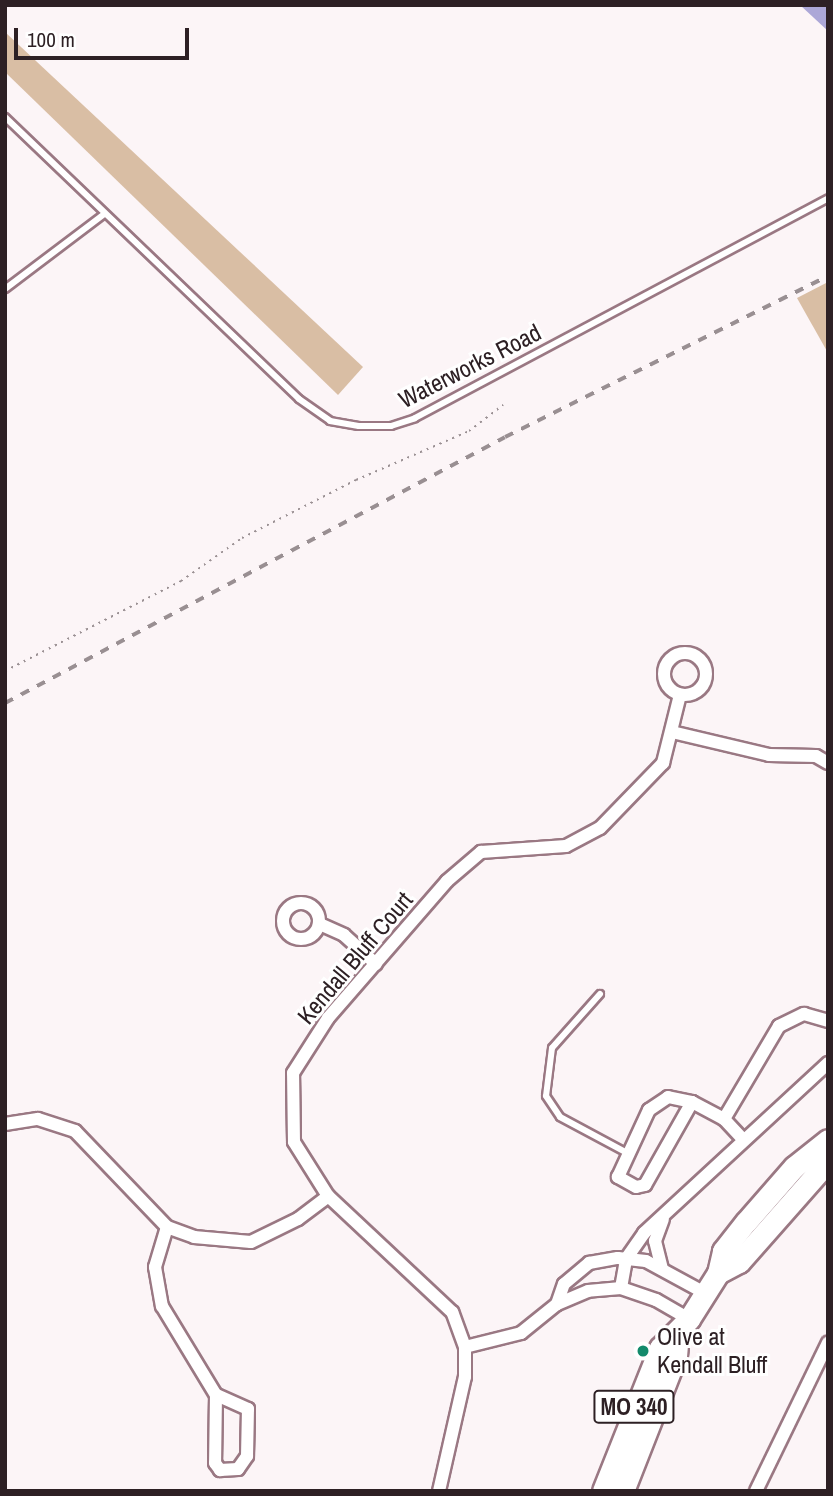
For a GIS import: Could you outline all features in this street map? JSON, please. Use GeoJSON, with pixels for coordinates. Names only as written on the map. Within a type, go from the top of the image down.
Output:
{"type":"FeatureCollection","features":[{"type":"Feature","properties":{"kind":"main road","name":"MO 340"},"geometry":{"type":"LineString","coordinates":[[603,1491],[660,1348],[683,1325],[705,1293],[718,1273],[723,1251],[746,1222],[794,1167],[828,1140]]}},
{"type":"Feature","properties":{"kind":"main road","name":"MO 340"},"geometry":{"type":"LineString","coordinates":[[718,1273],[739,1262],[828,1162]]}},
{"type":"Feature","properties":{"kind":"main road","name":"MO 340"},"geometry":{"type":"LineString","coordinates":[[623,1491],[676,1356],[683,1325]]}},
{"type":"Feature","properties":{"kind":"street","name":"Kendall Bluff Court"},"geometry":{"type":"LineString","coordinates":[[439,1491],[465,1377],[465,1348],[452,1312],[356,1217],[328,1196],[294,1142],[293,1073],[328,1017],[447,881],[481,852],[566,846],[600,828],[663,763],[680,695]]}},
{"type":"Feature","properties":{"kind":"street"},"geometry":{"type":"LineString","coordinates":[[672,732],[769,755],[816,756],[828,764]]}},
{"type":"Feature","properties":{"kind":"street"},"geometry":{"type":"LineString","coordinates":[[322,925],[344,935],[376,964]]}},
{"type":"Feature","properties":{"kind":"street"},"geometry":{"type":"LineString","coordinates":[[724,1119],[779,1026],[804,1014],[828,1021]]}},
{"type":"Feature","properties":{"kind":"street"},"geometry":{"type":"LineString","coordinates":[[621,1288],[626,1259],[664,1214],[742,1138],[828,1063]]}},
{"type":"Feature","properties":{"kind":"street"},"geometry":{"type":"LineString","coordinates":[[692,1102],[641,1187],[618,1177],[627,1153],[659,1100],[668,1097],[692,1102],[724,1119],[742,1138]]}},
{"type":"Feature","properties":{"kind":"street"},"geometry":{"type":"LineString","coordinates":[[5,1124],[38,1119],[75,1131],[167,1227],[219,1242],[251,1242],[298,1219],[328,1196]]}},
{"type":"Feature","properties":{"kind":"street"},"geometry":{"type":"LineString","coordinates":[[662,1269],[655,1241],[664,1214]]}},
{"type":"Feature","properties":{"kind":"street"},"geometry":{"type":"LineString","coordinates":[[167,1227],[155,1267],[162,1306],[216,1395],[212,1456],[219,1470],[228,1471],[243,1464],[248,1449],[248,1409],[216,1395]]}},
{"type":"Feature","properties":{"kind":"street"},"geometry":{"type":"LineString","coordinates":[[557,1304],[564,1284],[589,1263],[626,1259],[662,1269],[705,1293]]}},
{"type":"Feature","properties":{"kind":"street"},"geometry":{"type":"LineString","coordinates":[[465,1348],[521,1334],[557,1304],[588,1291],[621,1288],[656,1300],[683,1325]]}},
{"type":"Feature","properties":{"kind":"street"},"geometry":{"type":"LineString","coordinates":[[756,1491],[828,1343]]}},
{"type":"Feature","properties":{"kind":"lane","name":"Waterworks Road"},"geometry":{"type":"LineString","coordinates":[[5,117],[103,215],[204,305],[299,399],[330,421],[391,426],[501,374],[828,198]]}},
{"type":"Feature","properties":{"kind":"lane"},"geometry":{"type":"LineString","coordinates":[[5,289],[103,215]]}},
{"type":"Feature","properties":{"kind":"lane"},"geometry":{"type":"LineString","coordinates":[[600,995],[552,1048],[546,1096],[560,1117],[627,1153]]}},
{"type":"Feature","properties":{"kind":"path"},"geometry":{"type":"LineString","coordinates":[[5,671],[181,581],[242,538],[356,480],[469,431],[503,405]]}},
{"type":"Feature","properties":{"kind":"shaded area"},"geometry":{"type":"Polygon","coordinates":[[[800,5],[828,5],[828,31],[800,5]]]}},
{"type":"Feature","properties":{"kind":"shaded area"},"geometry":{"type":"Polygon","coordinates":[[[5,32],[363,367],[338,395],[5,72],[5,32]]]}},
{"type":"Feature","properties":{"kind":"shaded area"},"geometry":{"type":"Polygon","coordinates":[[[828,282],[828,353],[797,298],[828,282]]]}},
{"type":"Feature","properties":{"kind":"railway"},"geometry":{"type":"LineString","coordinates":[[5,703],[505,437],[828,276]]}},
{"type":"Feature","properties":{"kind":"place","name":"Olive at Kendall Bluff"},"geometry":{"type":"Point","coordinates":[643,1351]}}]}
